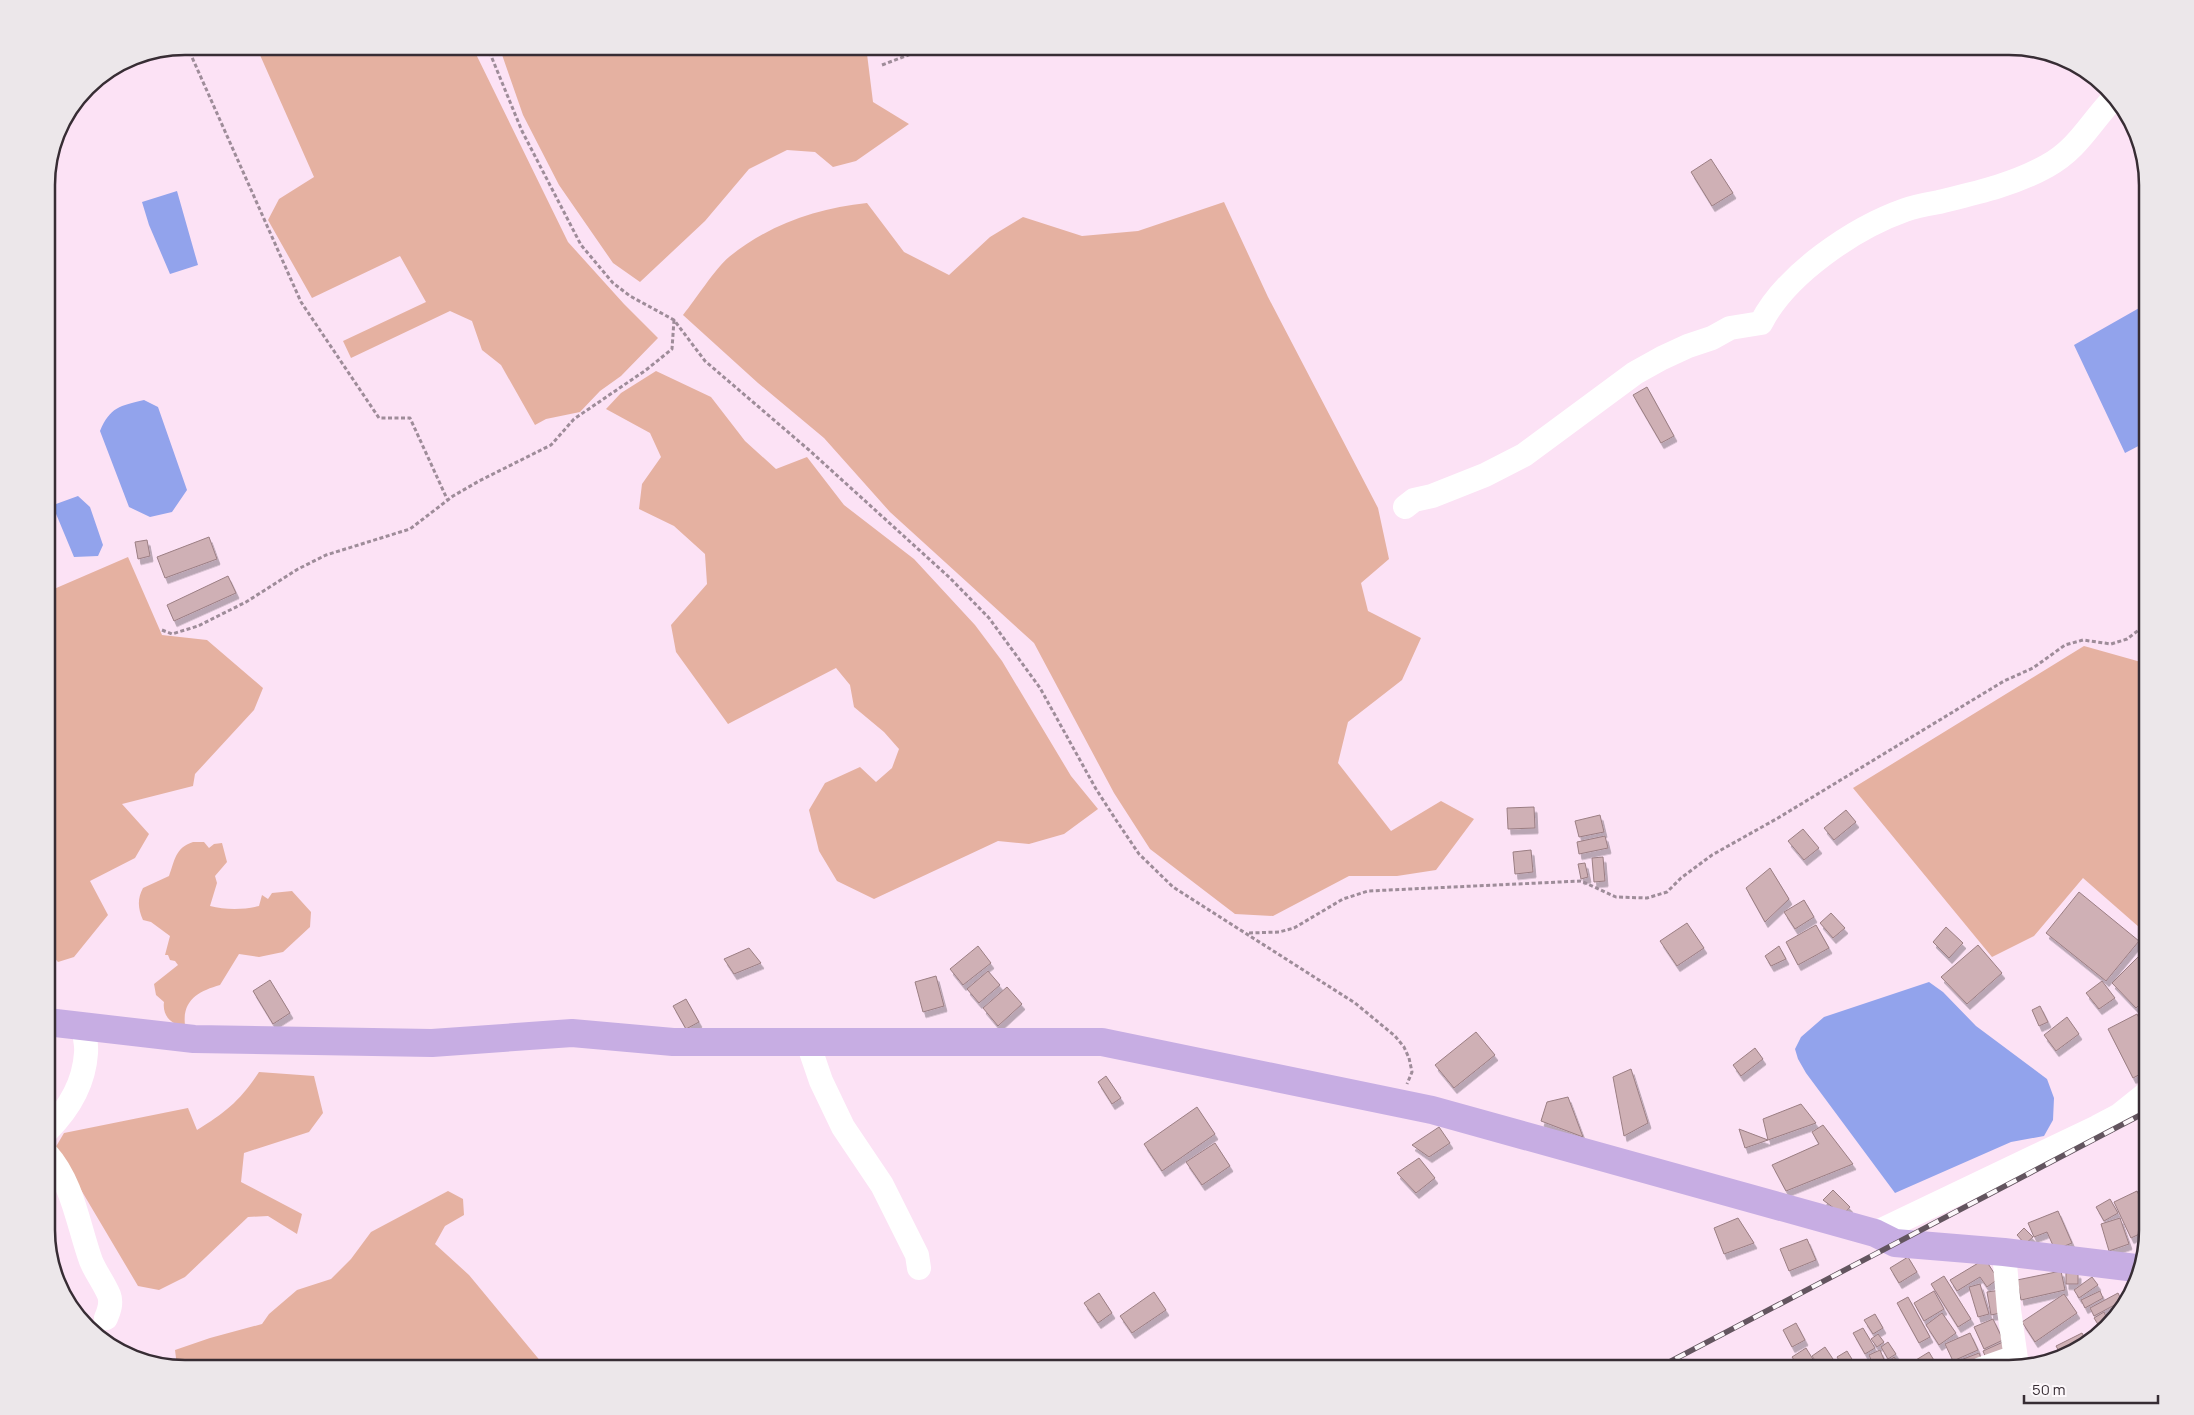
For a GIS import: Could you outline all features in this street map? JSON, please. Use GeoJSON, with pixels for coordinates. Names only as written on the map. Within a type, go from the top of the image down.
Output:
{"type":"FeatureCollection","features":[{"type":"Feature","properties":{"kind":"main road"},"geometry":{"type":"LineString","coordinates":[[55,1023],[194,1039],[432,1043],[572,1033],[674,1042],[1102,1042],[1432,1110],[1875,1233],[1895,1243],[2004,1252],[2133,1268]]}},
{"type":"Feature","properties":{"kind":"street"},"geometry":{"type":"LineString","coordinates":[[1404,507],[1414,500],[1484,476],[1524,456],[1635,373],[1655,362],[1730,328],[1761,323],[1768,309],[1794,279],[1816,259],[1867,229],[1905,210],[1989,190],[2019,180],[2046,167],[2068,153],[2110,103]]}},
{"type":"Feature","properties":{"kind":"street"},"geometry":{"type":"LineString","coordinates":[[55,1122],[70,1106],[79,1086],[86,1053],[83,1026]]}},
{"type":"Feature","properties":{"kind":"street"},"geometry":{"type":"LineString","coordinates":[[808,1043],[821,1081],[834,1110],[851,1143],[882,1185],[916,1255],[919,1268]]}},
{"type":"Feature","properties":{"kind":"street"},"geometry":{"type":"LineString","coordinates":[[1875,1233],[2097,1127],[2118,1116],[2139,1099]]}},
{"type":"Feature","properties":{"kind":"street"},"geometry":{"type":"LineString","coordinates":[[55,1165],[68,1189],[91,1261],[109,1296],[110,1308],[106,1318]]}},
{"type":"Feature","properties":{"kind":"street"},"geometry":{"type":"LineString","coordinates":[[2004,1252],[2016,1360]]}},
{"type":"Feature","properties":{"kind":"path"},"geometry":{"type":"LineString","coordinates":[[190,55],[300,302],[379,418],[410,418],[448,501]]}},
{"type":"Feature","properties":{"kind":"path"},"geometry":{"type":"LineString","coordinates":[[491,55],[522,132],[581,245],[613,283],[630,296],[674,320],[705,361],[809,450],[950,578],[989,618],[1040,688],[1096,789],[1139,854],[1173,887],[1355,1003],[1404,1046],[1412,1072],[1399,1104]]}},
{"type":"Feature","properties":{"kind":"path"},"geometry":{"type":"LineString","coordinates":[[882,65],[908,55]]}},
{"type":"Feature","properties":{"kind":"path"},"geometry":{"type":"LineString","coordinates":[[162,630],[172,634],[198,626],[246,602],[298,568],[326,555],[410,529],[479,481],[551,445],[574,419],[660,360],[672,349],[674,320]]}},
{"type":"Feature","properties":{"kind":"path"},"geometry":{"type":"LineString","coordinates":[[1248,934],[1279,932],[1294,928],[1343,899],[1368,891],[1581,881],[1616,897],[1647,898],[1667,892],[1681,878],[1712,855],[1778,818],[2004,681],[2033,668],[2053,651],[2064,645],[2083,640],[2111,644],[2127,640],[2139,630]]}},
{"type":"Feature","properties":{"kind":"shaded area"},"geometry":{"type":"Polygon","coordinates":[[[260,55],[476,55],[568,242],[624,304],[658,338],[621,376],[600,391],[580,412],[546,419],[535,425],[501,365],[482,350],[472,321],[450,311],[351,358],[343,341],[426,302],[400,256],[312,298],[268,220],[279,199],[314,177],[260,55]]]}},
{"type":"Feature","properties":{"kind":"shaded area"},"geometry":{"type":"Polygon","coordinates":[[[502,55],[867,55],[873,102],[909,124],[856,161],[833,167],[815,152],[787,150],[749,169],[705,221],[640,282],[613,263],[559,185],[523,115],[502,55]]]}},
{"type":"Feature","properties":{"kind":"shaded area"},"geometry":{"type":"Polygon","coordinates":[[[1224,202],[1268,297],[1378,508],[1389,559],[1361,583],[1368,611],[1421,638],[1402,680],[1348,722],[1338,763],[1391,831],[1441,801],[1474,819],[1436,870],[1397,876],[1349,876],[1273,916],[1235,914],[1150,849],[1114,793],[1034,643],[890,512],[824,438],[758,383],[683,315],[717,269],[744,246],[777,227],[794,220],[848,205],[867,203],[904,252],[949,275],[990,237],[1023,217],[1082,236],[1138,231],[1224,202]]]}},
{"type":"Feature","properties":{"kind":"shaded area"},"geometry":{"type":"Polygon","coordinates":[[[656,371],[711,397],[745,441],[776,469],[807,457],[844,505],[914,559],[975,625],[1002,661],[1071,776],[1098,809],[1064,834],[1029,844],[998,841],[874,899],[837,881],[819,851],[809,810],[825,783],[860,767],[876,782],[892,768],[899,749],[884,732],[854,707],[850,685],[836,668],[728,724],[676,652],[671,625],[707,584],[705,554],[674,526],[639,509],[642,484],[661,457],[650,433],[606,409],[621,393],[656,371]]]}},
{"type":"Feature","properties":{"kind":"shaded area"},"geometry":{"type":"Polygon","coordinates":[[[128,557],[162,635],[207,640],[263,688],[254,710],[195,774],[193,786],[122,804],[149,834],[135,858],[90,881],[108,915],[74,957],[58,962],[55,959],[55,589],[128,557]]]}},
{"type":"Feature","properties":{"kind":"shaded area"},"geometry":{"type":"Polygon","coordinates":[[[2084,646],[2139,661],[2139,927],[2083,878],[2034,936],[1992,957],[1853,788],[2084,646]]]}},
{"type":"Feature","properties":{"kind":"shaded area"},"geometry":{"type":"Polygon","coordinates":[[[193,842],[204,842],[209,848],[214,844],[222,843],[227,862],[215,876],[217,883],[210,906],[241,909],[259,906],[262,895],[268,899],[272,893],[292,891],[311,912],[310,927],[283,952],[259,957],[239,954],[220,985],[205,990],[193,998],[186,1009],[185,1025],[180,1025],[172,1022],[166,1016],[164,1002],[156,995],[154,984],[178,965],[175,961],[170,960],[168,955],[165,955],[170,936],[151,922],[143,920],[139,908],[139,900],[143,888],[169,876],[179,851],[193,842]]]}},
{"type":"Feature","properties":{"kind":"shaded area"},"geometry":{"type":"Polygon","coordinates":[[[259,1072],[314,1076],[323,1113],[309,1132],[244,1153],[241,1182],[302,1214],[297,1234],[268,1216],[248,1217],[185,1277],[159,1290],[138,1286],[71,1173],[55,1151],[55,1148],[64,1133],[188,1108],[197,1130],[232,1105],[259,1072]]]}},
{"type":"Feature","properties":{"kind":"shaded area"},"geometry":{"type":"Polygon","coordinates":[[[448,1191],[463,1199],[464,1215],[445,1226],[435,1244],[469,1275],[540,1360],[176,1359],[175,1350],[262,1324],[269,1314],[297,1290],[331,1279],[351,1259],[371,1232],[448,1191]]]}},
{"type":"Feature","properties":{"kind":"water"},"geometry":{"type":"Polygon","coordinates":[[[177,191],[198,265],[170,274],[149,225],[142,202],[177,191]]]}},
{"type":"Feature","properties":{"kind":"water"},"geometry":{"type":"Polygon","coordinates":[[[2139,308],[2139,446],[2125,453],[2074,345],[2139,308]]]}},
{"type":"Feature","properties":{"kind":"water"},"geometry":{"type":"Polygon","coordinates":[[[144,400],[158,407],[187,490],[172,512],[150,517],[129,507],[100,431],[112,412],[122,406],[144,400]]]}},
{"type":"Feature","properties":{"kind":"water"},"geometry":{"type":"Polygon","coordinates":[[[78,496],[90,507],[103,545],[98,556],[74,557],[55,511],[56,504],[78,496]]]}},
{"type":"Feature","properties":{"kind":"water"},"geometry":{"type":"Polygon","coordinates":[[[1929,982],[1943,992],[1976,1026],[2047,1079],[2054,1098],[2053,1120],[2044,1136],[2011,1142],[1895,1193],[1806,1073],[1795,1049],[1801,1037],[1824,1017],[1929,982]]]}},
{"type":"Feature","properties":{"kind":"building"},"geometry":{"type":"Polygon","coordinates":[[[1711,159],[1733,193],[1712,206],[1691,172],[1711,159]]]}},
{"type":"Feature","properties":{"kind":"building"},"geometry":{"type":"Polygon","coordinates":[[[1647,387],[1674,436],[1661,443],[1633,395],[1647,387]]]}},
{"type":"Feature","properties":{"kind":"building"},"geometry":{"type":"Polygon","coordinates":[[[209,537],[217,559],[165,578],[157,557],[209,537]]]}},
{"type":"Feature","properties":{"kind":"building"},"geometry":{"type":"Polygon","coordinates":[[[147,540],[150,556],[138,559],[135,542],[147,540]]]}},
{"type":"Feature","properties":{"kind":"building"},"geometry":{"type":"Polygon","coordinates":[[[228,576],[236,593],[174,621],[167,605],[228,576]]]}},
{"type":"Feature","properties":{"kind":"building"},"geometry":{"type":"Polygon","coordinates":[[[1534,807],[1535,828],[1508,829],[1507,808],[1534,807]]]}},
{"type":"Feature","properties":{"kind":"building"},"geometry":{"type":"Polygon","coordinates":[[[1846,810],[1856,822],[1834,840],[1824,828],[1846,810]]]}},
{"type":"Feature","properties":{"kind":"building"},"geometry":{"type":"Polygon","coordinates":[[[1600,815],[1604,832],[1579,837],[1575,821],[1600,815]]]}},
{"type":"Feature","properties":{"kind":"building"},"geometry":{"type":"Polygon","coordinates":[[[1803,829],[1819,848],[1804,860],[1788,841],[1803,829]]]}},
{"type":"Feature","properties":{"kind":"building"},"geometry":{"type":"Polygon","coordinates":[[[1605,836],[1608,848],[1579,854],[1577,842],[1605,836]]]}},
{"type":"Feature","properties":{"kind":"building"},"geometry":{"type":"Polygon","coordinates":[[[1531,850],[1533,872],[1515,874],[1513,852],[1531,850]]]}},
{"type":"Feature","properties":{"kind":"building"},"geometry":{"type":"Polygon","coordinates":[[[1603,857],[1605,881],[1594,882],[1592,858],[1603,857]]]}},
{"type":"Feature","properties":{"kind":"building"},"geometry":{"type":"Polygon","coordinates":[[[1585,863],[1588,877],[1581,879],[1578,864],[1585,863]]]}},
{"type":"Feature","properties":{"kind":"building"},"geometry":{"type":"Polygon","coordinates":[[[1770,868],[1789,899],[1765,922],[1746,888],[1770,868]]]}},
{"type":"Feature","properties":{"kind":"building"},"geometry":{"type":"Polygon","coordinates":[[[2079,892],[2139,941],[2106,981],[2046,933],[2079,892]]]}},
{"type":"Feature","properties":{"kind":"building"},"geometry":{"type":"Polygon","coordinates":[[[1804,900],[1814,917],[1795,929],[1784,912],[1804,900]]]}},
{"type":"Feature","properties":{"kind":"building"},"geometry":{"type":"Polygon","coordinates":[[[1831,913],[1845,928],[1833,938],[1820,923],[1831,913]]]}},
{"type":"Feature","properties":{"kind":"building"},"geometry":{"type":"Polygon","coordinates":[[[1687,923],[1704,948],[1677,966],[1660,941],[1687,923]]]}},
{"type":"Feature","properties":{"kind":"building"},"geometry":{"type":"Polygon","coordinates":[[[1816,925],[1829,948],[1798,965],[1786,942],[1816,925]]]}},
{"type":"Feature","properties":{"kind":"building"},"geometry":{"type":"Polygon","coordinates":[[[1946,927],[1963,943],[1949,958],[1933,942],[1946,927]]]}},
{"type":"Feature","properties":{"kind":"building"},"geometry":{"type":"Polygon","coordinates":[[[1978,945],[2002,973],[1967,1004],[1941,977],[1978,945]]]}},
{"type":"Feature","properties":{"kind":"building"},"geometry":{"type":"Polygon","coordinates":[[[978,946],[991,963],[963,985],[950,969],[978,946]]]}},
{"type":"Feature","properties":{"kind":"building"},"geometry":{"type":"Polygon","coordinates":[[[1779,946],[1786,959],[1771,966],[1765,956],[1779,946]]]}},
{"type":"Feature","properties":{"kind":"building"},"geometry":{"type":"Polygon","coordinates":[[[749,948],[761,963],[734,974],[724,959],[749,948]]]}},
{"type":"Feature","properties":{"kind":"building"},"geometry":{"type":"Polygon","coordinates":[[[2139,956],[2139,1005],[2136,1008],[2112,983],[2139,956]]]}},
{"type":"Feature","properties":{"kind":"building"},"geometry":{"type":"Polygon","coordinates":[[[988,971],[1000,985],[979,1003],[967,989],[988,971]]]}},
{"type":"Feature","properties":{"kind":"building"},"geometry":{"type":"Polygon","coordinates":[[[936,976],[944,1006],[923,1012],[915,982],[936,976]]]}},
{"type":"Feature","properties":{"kind":"building"},"geometry":{"type":"Polygon","coordinates":[[[270,980],[290,1013],[273,1024],[253,991],[270,980]]]}},
{"type":"Feature","properties":{"kind":"building"},"geometry":{"type":"Polygon","coordinates":[[[2102,981],[2115,998],[2099,1009],[2086,993],[2102,981]]]}},
{"type":"Feature","properties":{"kind":"building"},"geometry":{"type":"Polygon","coordinates":[[[1007,987],[1022,1004],[998,1026],[983,1008],[1007,987]]]}},
{"type":"Feature","properties":{"kind":"building"},"geometry":{"type":"Polygon","coordinates":[[[686,999],[699,1022],[686,1029],[673,1006],[686,999]]]}},
{"type":"Feature","properties":{"kind":"building"},"geometry":{"type":"Polygon","coordinates":[[[2040,1006],[2048,1022],[2039,1026],[2032,1010],[2040,1006]]]}},
{"type":"Feature","properties":{"kind":"building"},"geometry":{"type":"Polygon","coordinates":[[[2137,1014],[2139,1018],[2139,1075],[2133,1078],[2108,1029],[2137,1014]]]}},
{"type":"Feature","properties":{"kind":"building"},"geometry":{"type":"Polygon","coordinates":[[[2067,1017],[2079,1034],[2056,1051],[2044,1035],[2067,1017]]]}},
{"type":"Feature","properties":{"kind":"building"},"geometry":{"type":"Polygon","coordinates":[[[1476,1032],[1495,1055],[1454,1088],[1435,1065],[1476,1032]]]}},
{"type":"Feature","properties":{"kind":"building"},"geometry":{"type":"Polygon","coordinates":[[[1755,1048],[1763,1059],[1741,1076],[1733,1065],[1755,1048]]]}},
{"type":"Feature","properties":{"kind":"building"},"geometry":{"type":"Polygon","coordinates":[[[1631,1069],[1648,1123],[1624,1136],[1613,1077],[1631,1069]]]}},
{"type":"Feature","properties":{"kind":"building"},"geometry":{"type":"Polygon","coordinates":[[[1106,1076],[1121,1098],[1112,1104],[1098,1082],[1106,1076]]]}},
{"type":"Feature","properties":{"kind":"building"},"geometry":{"type":"Polygon","coordinates":[[[1568,1097],[1583,1137],[1541,1121],[1547,1102],[1568,1097]]]}},
{"type":"Feature","properties":{"kind":"building"},"geometry":{"type":"Polygon","coordinates":[[[1801,1104],[1816,1123],[1768,1140],[1763,1119],[1801,1104]]]}},
{"type":"Feature","properties":{"kind":"building"},"geometry":{"type":"Polygon","coordinates":[[[1197,1107],[1215,1134],[1162,1171],[1144,1144],[1197,1107]]]}},
{"type":"Feature","properties":{"kind":"building"},"geometry":{"type":"Polygon","coordinates":[[[1823,1125],[1853,1164],[1786,1191],[1772,1165],[1819,1144],[1812,1132],[1823,1125]]]}},
{"type":"Feature","properties":{"kind":"building"},"geometry":{"type":"Polygon","coordinates":[[[1439,1127],[1450,1143],[1429,1157],[1412,1145],[1439,1127]]]}},
{"type":"Feature","properties":{"kind":"building"},"geometry":{"type":"Polygon","coordinates":[[[1739,1129],[1768,1140],[1745,1148],[1739,1129]]]}},
{"type":"Feature","properties":{"kind":"building"},"geometry":{"type":"Polygon","coordinates":[[[1215,1143],[1230,1166],[1202,1185],[1186,1162],[1215,1143]]]}},
{"type":"Feature","properties":{"kind":"building"},"geometry":{"type":"Polygon","coordinates":[[[1419,1158],[1435,1178],[1416,1193],[1397,1173],[1419,1158]]]}},
{"type":"Feature","properties":{"kind":"building"},"geometry":{"type":"Polygon","coordinates":[[[1833,1190],[1850,1207],[1843,1215],[1823,1200],[1833,1190]]]}},
{"type":"Feature","properties":{"kind":"building"},"geometry":{"type":"Polygon","coordinates":[[[2137,1191],[2139,1195],[2139,1234],[2131,1238],[2114,1202],[2137,1191]]]}},
{"type":"Feature","properties":{"kind":"building"},"geometry":{"type":"Polygon","coordinates":[[[2110,1199],[2118,1213],[2104,1221],[2096,1207],[2110,1199]]]}},
{"type":"Feature","properties":{"kind":"building"},"geometry":{"type":"Polygon","coordinates":[[[2058,1211],[2072,1243],[2055,1250],[2047,1232],[2034,1237],[2028,1223],[2058,1211]]]}},
{"type":"Feature","properties":{"kind":"building"},"geometry":{"type":"Polygon","coordinates":[[[1738,1218],[1754,1243],[1724,1254],[1714,1228],[1738,1218]]]}},
{"type":"Feature","properties":{"kind":"building"},"geometry":{"type":"Polygon","coordinates":[[[2120,1218],[2129,1244],[2109,1251],[2101,1224],[2120,1218]]]}},
{"type":"Feature","properties":{"kind":"building"},"geometry":{"type":"Polygon","coordinates":[[[2024,1228],[2033,1237],[2025,1244],[2017,1235],[2024,1228]]]}},
{"type":"Feature","properties":{"kind":"building"},"geometry":{"type":"Polygon","coordinates":[[[1807,1239],[1816,1260],[1789,1271],[1780,1249],[1807,1239]]]}},
{"type":"Feature","properties":{"kind":"building"},"geometry":{"type":"Polygon","coordinates":[[[1908,1257],[1917,1272],[1899,1283],[1890,1268],[1908,1257]]]}},
{"type":"Feature","properties":{"kind":"building"},"geometry":{"type":"Polygon","coordinates":[[[1985,1259],[1998,1279],[1987,1287],[1980,1277],[1957,1291],[1950,1280],[1985,1259]]]}},
{"type":"Feature","properties":{"kind":"building"},"geometry":{"type":"Polygon","coordinates":[[[2061,1271],[2065,1290],[2021,1300],[2017,1280],[2061,1271]]]}},
{"type":"Feature","properties":{"kind":"building"},"geometry":{"type":"Polygon","coordinates":[[[2066,1273],[2078,1273],[2078,1284],[2066,1284],[2066,1273]]]}},
{"type":"Feature","properties":{"kind":"building"},"geometry":{"type":"Polygon","coordinates":[[[1944,1276],[1971,1319],[1958,1327],[1931,1284],[1944,1276]]]}},
{"type":"Feature","properties":{"kind":"building"},"geometry":{"type":"Polygon","coordinates":[[[2092,1277],[2098,1285],[2079,1298],[2074,1290],[2092,1277]]]}},
{"type":"Feature","properties":{"kind":"building"},"geometry":{"type":"Polygon","coordinates":[[[1980,1284],[1989,1314],[1978,1317],[1969,1287],[1980,1284]]]}},
{"type":"Feature","properties":{"kind":"building"},"geometry":{"type":"Polygon","coordinates":[[[2001,1290],[2005,1312],[1991,1315],[1987,1292],[2001,1290]]]}},
{"type":"Feature","properties":{"kind":"building"},"geometry":{"type":"Polygon","coordinates":[[[1934,1291],[1944,1309],[1924,1321],[1914,1303],[1934,1291]]]}},
{"type":"Feature","properties":{"kind":"building"},"geometry":{"type":"Polygon","coordinates":[[[2100,1291],[2103,1298],[2085,1308],[2081,1300],[2100,1291]]]}},
{"type":"Feature","properties":{"kind":"building"},"geometry":{"type":"Polygon","coordinates":[[[1154,1292],[1166,1310],[1132,1333],[1120,1316],[1154,1292]]]}},
{"type":"Feature","properties":{"kind":"building"},"geometry":{"type":"Polygon","coordinates":[[[1099,1293],[1112,1313],[1098,1323],[1084,1303],[1099,1293]]]}},
{"type":"Feature","properties":{"kind":"building"},"geometry":{"type":"Polygon","coordinates":[[[2118,1293],[2120,1297],[2115,1305],[2094,1316],[2090,1308],[2118,1293]]]}},
{"type":"Feature","properties":{"kind":"building"},"geometry":{"type":"Polygon","coordinates":[[[2064,1294],[2077,1313],[2035,1342],[2022,1322],[2064,1294]]]}},
{"type":"Feature","properties":{"kind":"building"},"geometry":{"type":"Polygon","coordinates":[[[1908,1297],[1930,1337],[1919,1343],[1897,1303],[1908,1297]]]}},
{"type":"Feature","properties":{"kind":"building"},"geometry":{"type":"Polygon","coordinates":[[[2104,1312],[2106,1317],[2098,1325],[2094,1318],[2104,1312]]]}},
{"type":"Feature","properties":{"kind":"building"},"geometry":{"type":"Polygon","coordinates":[[[1942,1313],[1956,1333],[1939,1345],[1926,1325],[1942,1313]]]}},
{"type":"Feature","properties":{"kind":"building"},"geometry":{"type":"Polygon","coordinates":[[[1875,1314],[1883,1328],[1873,1334],[1864,1320],[1875,1314]]]}},
{"type":"Feature","properties":{"kind":"building"},"geometry":{"type":"Polygon","coordinates":[[[1993,1319],[2003,1340],[1984,1349],[1974,1327],[1993,1319]]]}},
{"type":"Feature","properties":{"kind":"building"},"geometry":{"type":"Polygon","coordinates":[[[1796,1323],[1805,1340],[1792,1347],[1783,1330],[1796,1323]]]}},
{"type":"Feature","properties":{"kind":"building"},"geometry":{"type":"Polygon","coordinates":[[[1863,1328],[1875,1348],[1865,1354],[1853,1333],[1863,1328]]]}},
{"type":"Feature","properties":{"kind":"building"},"geometry":{"type":"Polygon","coordinates":[[[1970,1333],[1978,1350],[1953,1360],[1945,1344],[1970,1333]]]}},
{"type":"Feature","properties":{"kind":"building"},"geometry":{"type":"Polygon","coordinates":[[[2082,1333],[2084,1336],[2058,1350],[2056,1346],[2082,1333]]]}},
{"type":"Feature","properties":{"kind":"building"},"geometry":{"type":"Polygon","coordinates":[[[1878,1334],[1884,1342],[1877,1347],[1871,1339],[1878,1334]]]}},
{"type":"Feature","properties":{"kind":"building"},"geometry":{"type":"Polygon","coordinates":[[[1888,1342],[1896,1354],[1888,1359],[1881,1347],[1888,1342]]]}},
{"type":"Feature","properties":{"kind":"building"},"geometry":{"type":"Polygon","coordinates":[[[2003,1342],[2009,1353],[1994,1360],[1987,1360],[1983,1351],[2003,1342]]]}},
{"type":"Feature","properties":{"kind":"building"},"geometry":{"type":"Polygon","coordinates":[[[1825,1347],[1834,1360],[1815,1360],[1812,1356],[1825,1347]]]}},
{"type":"Feature","properties":{"kind":"building"},"geometry":{"type":"Polygon","coordinates":[[[1806,1348],[1813,1360],[1794,1360],[1792,1357],[1806,1348]]]}},
{"type":"Feature","properties":{"kind":"building"},"geometry":{"type":"Polygon","coordinates":[[[1880,1350],[1884,1360],[1871,1360],[1869,1355],[1880,1350]]]}},
{"type":"Feature","properties":{"kind":"building"},"geometry":{"type":"Polygon","coordinates":[[[1847,1351],[1852,1360],[1839,1360],[1837,1357],[1847,1351]]]}},
{"type":"Feature","properties":{"kind":"building"},"geometry":{"type":"Polygon","coordinates":[[[1929,1352],[1934,1360],[1916,1360],[1929,1352]]]}},
{"type":"Feature","properties":{"kind":"building"},"geometry":{"type":"Polygon","coordinates":[[[1979,1353],[1982,1360],[1961,1360],[1979,1353]]]}},
{"type":"Feature","properties":{"kind":"railway"},"geometry":{"type":"LineString","coordinates":[[1673,1360],[2139,1116]]}}]}
